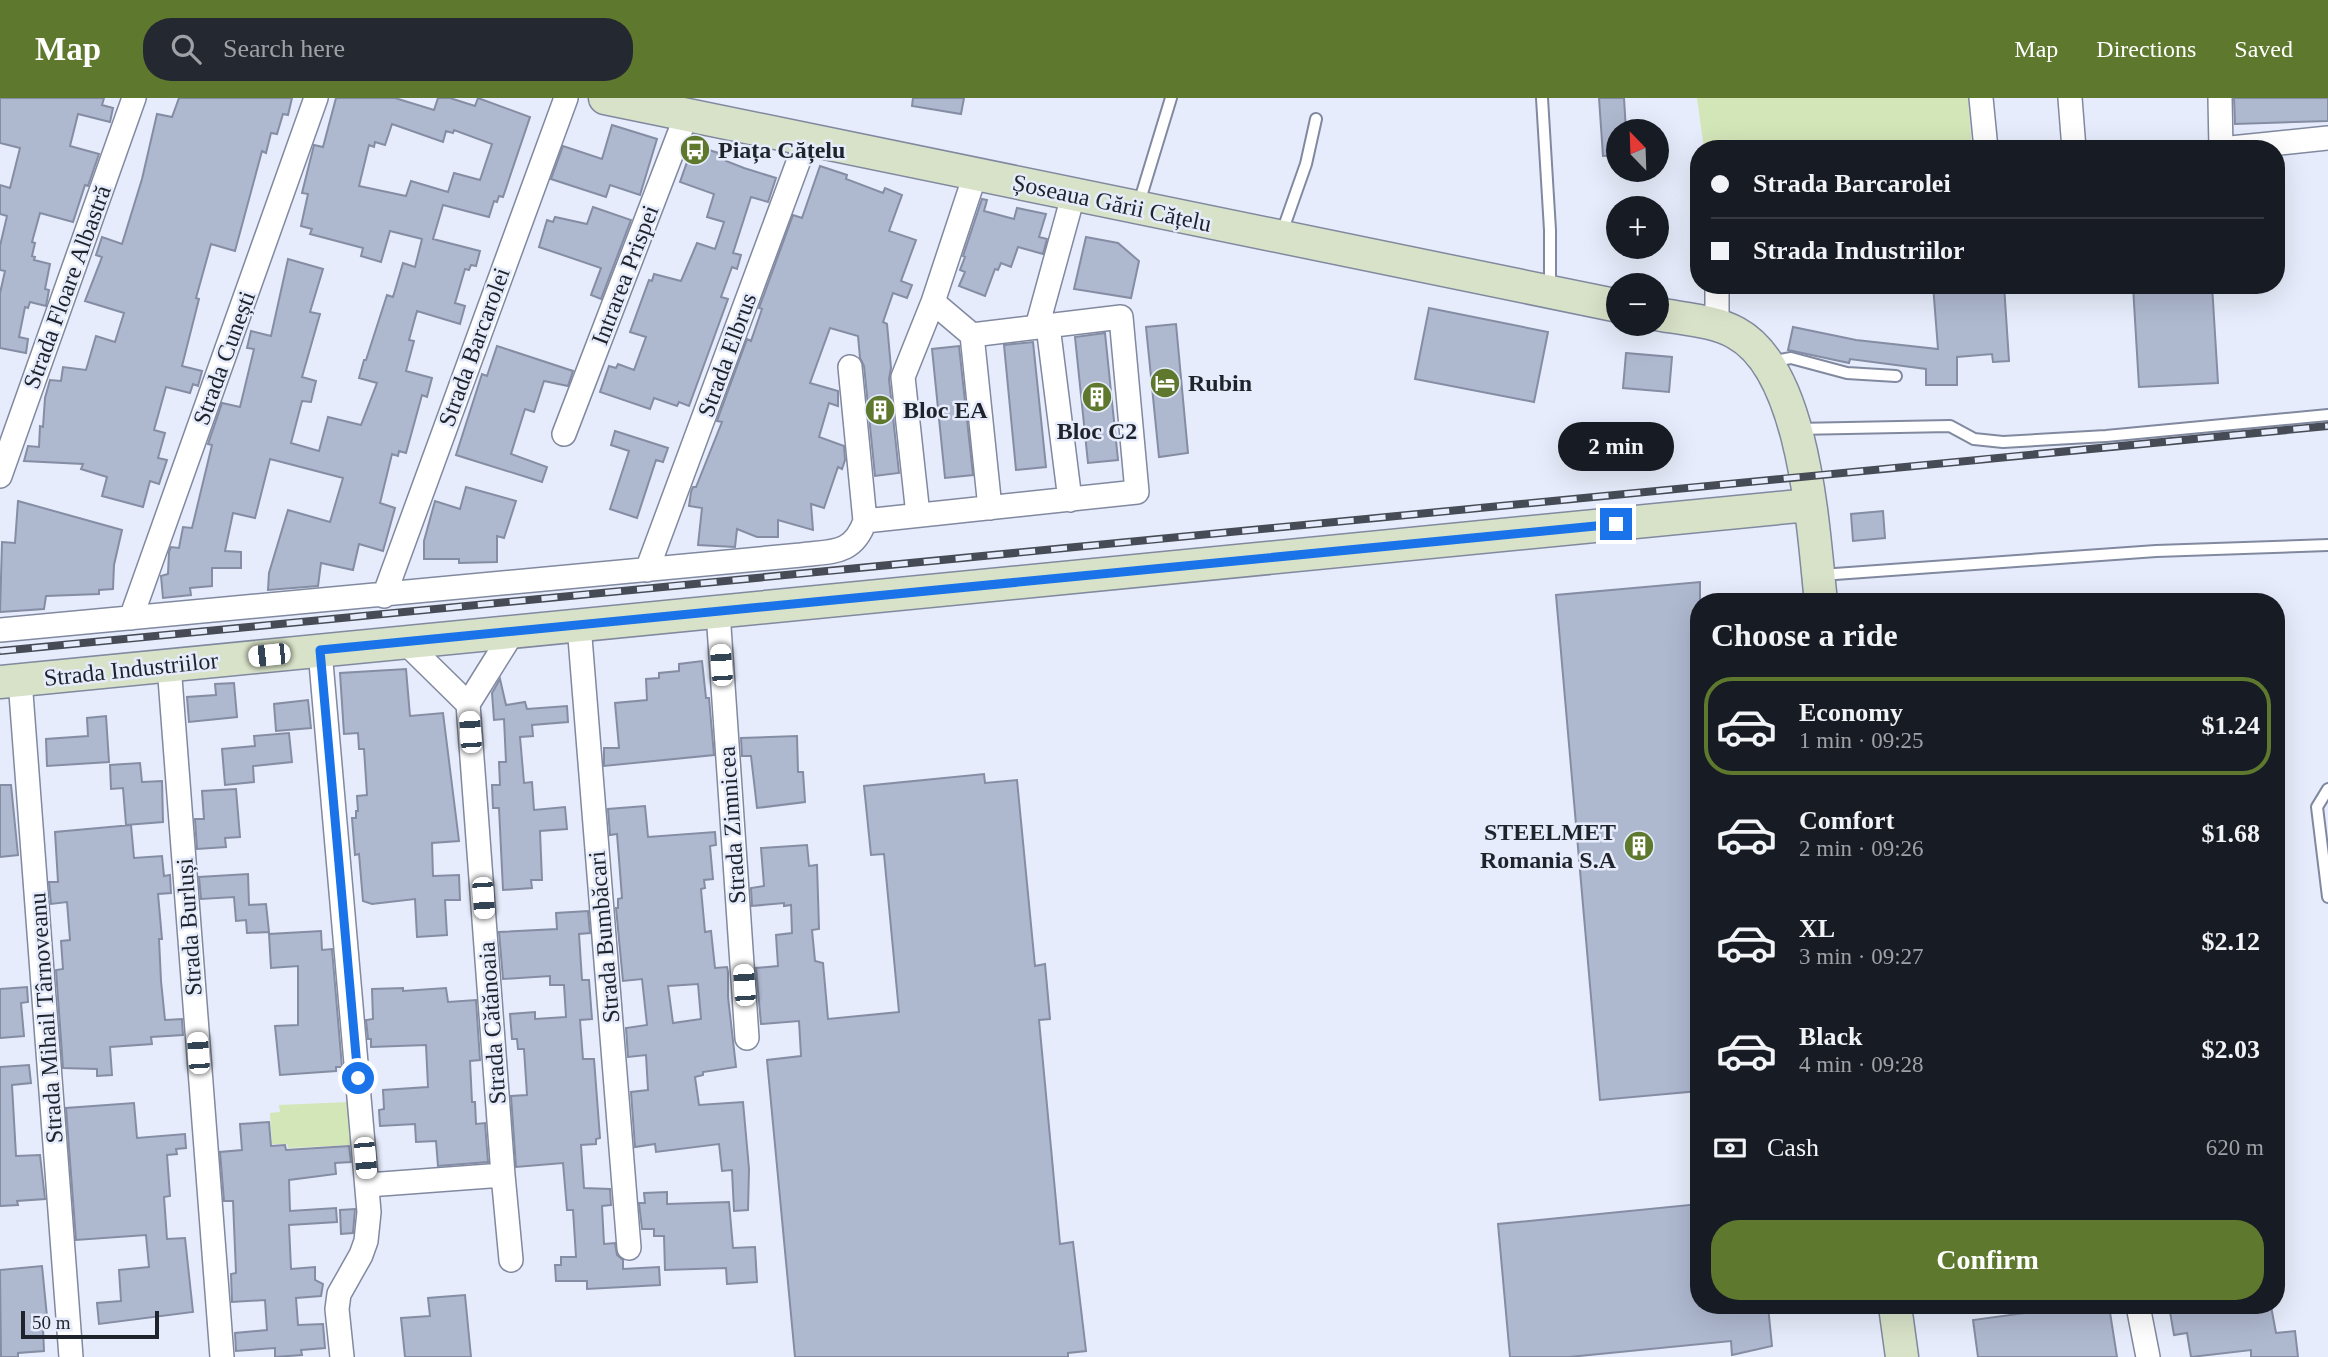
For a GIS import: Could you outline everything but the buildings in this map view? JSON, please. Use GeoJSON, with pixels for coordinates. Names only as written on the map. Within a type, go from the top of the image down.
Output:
{"type":"FeatureCollection","features":[{"type":"Feature","properties":{"kind":"main road","name":"Șoseaua Gării Cățelu"},"geometry":{"type":"LineString","coordinates":[[610,99],[1606,304]]}},
{"type":"Feature","properties":{"kind":"main road"},"geometry":{"type":"LineString","coordinates":[[1669,316],[1735,332],[1750,343],[1767,362],[1776,378],[1795,429],[1809,505],[1819,589]]}},
{"type":"Feature","properties":{"kind":"main road","name":"Strada Industriilor"},"geometry":{"type":"LineString","coordinates":[[10,681],[1809,505]]}},
{"type":"Feature","properties":{"kind":"main road"},"geometry":{"type":"LineString","coordinates":[[1896,1314],[1902,1357]]}},
{"type":"Feature","properties":{"kind":"street","name":"Strada Floare Albastră"},"geometry":{"type":"LineString","coordinates":[[0,476],[134,98]]}},
{"type":"Feature","properties":{"kind":"street","name":"Strada Cunești"},"geometry":{"type":"LineString","coordinates":[[131,618],[316,98]]}},
{"type":"Feature","properties":{"kind":"street","name":"Strada Barcarolei"},"geometry":{"type":"LineString","coordinates":[[384,596],[566,98]]}},
{"type":"Feature","properties":{"kind":"street"},"geometry":{"type":"LineString","coordinates":[[1981,98],[1985,140]]}},
{"type":"Feature","properties":{"kind":"street"},"geometry":{"type":"LineString","coordinates":[[2070,98],[2073,140]]}},
{"type":"Feature","properties":{"kind":"street"},"geometry":{"type":"LineString","coordinates":[[2220,98],[2221,140]]}},
{"type":"Feature","properties":{"kind":"street","name":"Intrarea Prispei"},"geometry":{"type":"LineString","coordinates":[[564,435],[686,116]]}},
{"type":"Feature","properties":{"kind":"street"},"geometry":{"type":"LineString","coordinates":[[2285,142],[2328,138]]}},
{"type":"Feature","properties":{"kind":"street","name":"Strada Elbrus"},"geometry":{"type":"LineString","coordinates":[[647,570],[806,141]]}},
{"type":"Feature","properties":{"kind":"street"},"geometry":{"type":"LineString","coordinates":[[918,515],[903,377],[933,302],[975,175]]}},
{"type":"Feature","properties":{"kind":"street"},"geometry":{"type":"LineString","coordinates":[[1070,500],[1043,326],[1073,196]]}},
{"type":"Feature","properties":{"kind":"street"},"geometry":{"type":"LineString","coordinates":[[1717,294],[1717,326]]}},
{"type":"Feature","properties":{"kind":"street"},"geometry":{"type":"LineString","coordinates":[[933,302],[972,335],[990,508]]}},
{"type":"Feature","properties":{"kind":"street"},"geometry":{"type":"LineString","coordinates":[[865,521],[1137,492],[1121,317],[972,335]]}},
{"type":"Feature","properties":{"kind":"street"},"geometry":{"type":"LineString","coordinates":[[0,630],[384,596],[801,555],[846,548],[860,536],[865,521],[850,367]]}},
{"type":"Feature","properties":{"kind":"street","name":"Strada Zimnicea"},"geometry":{"type":"LineString","coordinates":[[718,612],[747,1038]]}},
{"type":"Feature","properties":{"kind":"street","name":"Strada Bumbăcari"},"geometry":{"type":"LineString","coordinates":[[579,625],[629,1248]]}},
{"type":"Feature","properties":{"kind":"street"},"geometry":{"type":"LineString","coordinates":[[406,643],[468,704],[513,632]]}},
{"type":"Feature","properties":{"kind":"street"},"geometry":{"type":"LineString","coordinates":[[320,650],[369,1212],[366,1241],[361,1255],[339,1294],[337,1308],[342,1357]]}},
{"type":"Feature","properties":{"kind":"street","name":"Strada Burluși"},"geometry":{"type":"LineString","coordinates":[[169,665],[222,1357]]}},
{"type":"Feature","properties":{"kind":"street","name":"Strada Mihail Târnoveanu"},"geometry":{"type":"LineString","coordinates":[[10,681],[71,1357]]}},
{"type":"Feature","properties":{"kind":"street","name":"Strada Cătănoaia"},"geometry":{"type":"LineString","coordinates":[[468,704],[511,1260]]}},
{"type":"Feature","properties":{"kind":"street"},"geometry":{"type":"LineString","coordinates":[[368,1185],[503,1175]]}},
{"type":"Feature","properties":{"kind":"street"},"geometry":{"type":"LineString","coordinates":[[2140,1314],[2148,1357]]}},
{"type":"Feature","properties":{"kind":"lane"},"geometry":{"type":"LineString","coordinates":[[1137,209],[1171,98]]}},
{"type":"Feature","properties":{"kind":"lane"},"geometry":{"type":"LineString","coordinates":[[1542,98],[1550,230],[1550,293]]}},
{"type":"Feature","properties":{"kind":"lane"},"geometry":{"type":"LineString","coordinates":[[1280,237],[1306,164],[1316,119]]}},
{"type":"Feature","properties":{"kind":"lane"},"geometry":{"type":"LineString","coordinates":[[1767,362],[1791,358],[1847,373],[1896,376]]}},
{"type":"Feature","properties":{"kind":"lane"},"geometry":{"type":"LineString","coordinates":[[1795,429],[1950,426],[1974,439],[2003,442],[2106,436],[2328,415]]}},
{"type":"Feature","properties":{"kind":"lane"},"geometry":{"type":"LineString","coordinates":[[1819,589],[2156,551],[2328,545]]}},
{"type":"Feature","properties":{"kind":"lane"},"geometry":{"type":"LineString","coordinates":[[2328,789],[2317,807],[2328,897]]}},
{"type":"Feature","properties":{"kind":"green space"},"geometry":{"type":"Polygon","coordinates":[[[1697,98],[1968,98],[1971,140],[1703,140],[1697,98]]]}},
{"type":"Feature","properties":{"kind":"green space"},"geometry":{"type":"Polygon","coordinates":[[[348,1102],[353,1145],[288,1148],[287,1144],[272,1144],[270,1113],[280,1112],[279,1105],[348,1102]]]}},
{"type":"Feature","properties":{"kind":"railway"},"geometry":{"type":"LineString","coordinates":[[0,651],[2328,426]]}},
{"type":"Feature","properties":{"kind":"place","name":"Piața Cățelu"},"geometry":{"type":"Point","coordinates":[695,150]}},
{"type":"Feature","properties":{"kind":"place","name":"Rubin"},"geometry":{"type":"Point","coordinates":[1165,383]}},
{"type":"Feature","properties":{"kind":"place","name":"Bloc C2"},"geometry":{"type":"Point","coordinates":[1097,397]}},
{"type":"Feature","properties":{"kind":"place","name":"Bloc EA"},"geometry":{"type":"Point","coordinates":[880,410]}},
{"type":"Feature","properties":{"kind":"place","name":"STEELMET Romania S.A"},"geometry":{"type":"Point","coordinates":[1639,846]}},
{"type":"Feature","properties":{"kind":"route"},"geometry":{"type":"LineString","coordinates":[[358,1078],[320,650],[1616,524]]}}]}
